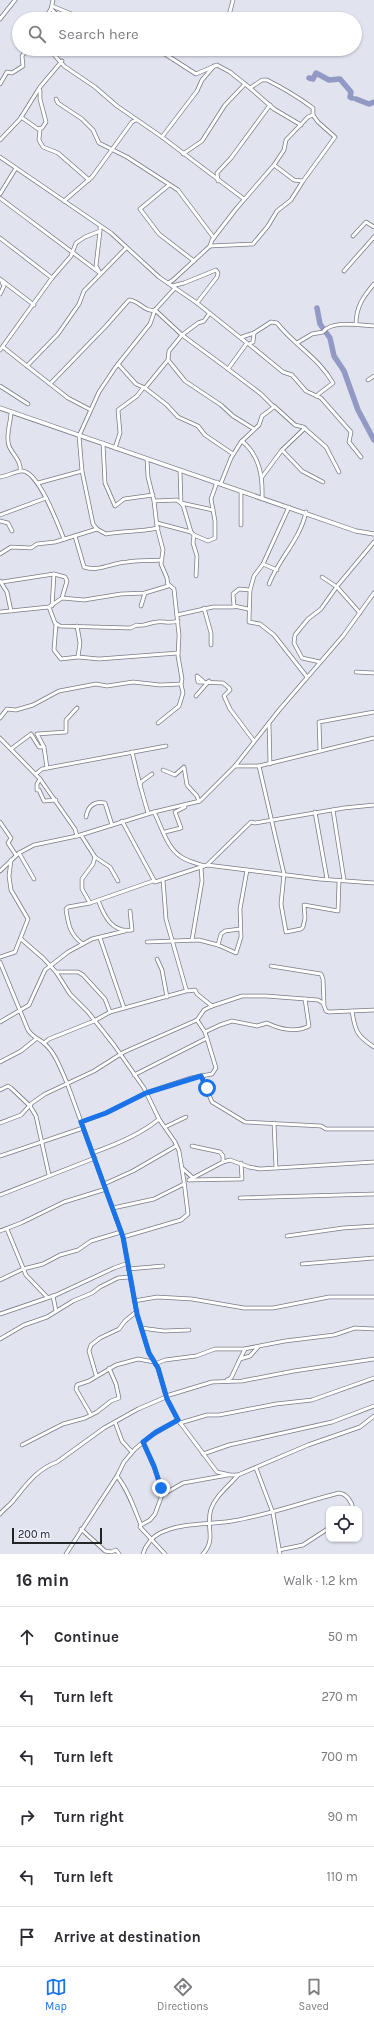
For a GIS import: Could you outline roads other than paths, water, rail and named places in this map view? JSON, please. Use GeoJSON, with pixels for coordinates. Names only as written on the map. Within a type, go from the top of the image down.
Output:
{"type":"FeatureCollection","features":[{"type":"Feature","properties":{"kind":"street"},"geometry":{"type":"LineString","coordinates":[[0,19],[15,0]]}},
{"type":"Feature","properties":{"kind":"street"},"geometry":{"type":"LineString","coordinates":[[48,12],[53,0]]}},
{"type":"Feature","properties":{"kind":"street"},"geometry":{"type":"LineString","coordinates":[[230,12],[233,0]]}},
{"type":"Feature","properties":{"kind":"street"},"geometry":{"type":"LineString","coordinates":[[51,7],[56,12]]}},
{"type":"Feature","properties":{"kind":"street"},"geometry":{"type":"LineString","coordinates":[[51,7],[65,12]]}},
{"type":"Feature","properties":{"kind":"street"},"geometry":{"type":"LineString","coordinates":[[0,84],[7,72],[12,73],[23,66],[22,56]]}},
{"type":"Feature","properties":{"kind":"street"},"geometry":{"type":"LineString","coordinates":[[57,56],[62,61],[64,66],[244,199]]}},
{"type":"Feature","properties":{"kind":"street"},"geometry":{"type":"LineString","coordinates":[[168,56],[196,74],[215,66],[222,67],[270,105],[301,125]]}},
{"type":"Feature","properties":{"kind":"street"},"geometry":{"type":"LineString","coordinates":[[0,140],[21,117],[40,87],[62,61]]}},
{"type":"Feature","properties":{"kind":"street"},"geometry":{"type":"LineString","coordinates":[[162,137],[197,91],[202,80],[215,66]]}},
{"type":"Feature","properties":{"kind":"street"},"geometry":{"type":"LineString","coordinates":[[210,246],[253,244],[268,226],[277,211],[291,200],[302,181],[335,137],[318,122],[313,115],[312,108],[297,96],[267,80],[262,80],[250,88]]}},
{"type":"Feature","properties":{"kind":"street"},"geometry":{"type":"LineString","coordinates":[[183,154],[202,141],[225,105],[244,84]]}},
{"type":"Feature","properties":{"kind":"street"},"geometry":{"type":"LineString","coordinates":[[40,87],[40,99],[46,122],[40,129],[39,140],[43,147],[58,153],[89,180]]}},
{"type":"Feature","properties":{"kind":"street"},"geometry":{"type":"LineString","coordinates":[[56,99],[58,103],[86,123],[93,130],[99,143],[112,149],[178,190],[214,238]]}},
{"type":"Feature","properties":{"kind":"street"},"geometry":{"type":"LineString","coordinates":[[211,175],[217,173],[231,158],[270,105]]}},
{"type":"Feature","properties":{"kind":"street"},"geometry":{"type":"LineString","coordinates":[[130,115],[132,122]]}},
{"type":"Feature","properties":{"kind":"street"},"geometry":{"type":"LineString","coordinates":[[168,283],[210,246],[214,238],[244,199],[274,165],[284,150],[286,140],[308,117],[313,115]]}},
{"type":"Feature","properties":{"kind":"street"},"geometry":{"type":"LineString","coordinates":[[21,117],[40,129]]}},
{"type":"Feature","properties":{"kind":"street"},"geometry":{"type":"LineString","coordinates":[[64,201],[89,180],[132,122],[136,120]]}},
{"type":"Feature","properties":{"kind":"street"},"geometry":{"type":"LineString","coordinates":[[0,157],[64,201],[100,229],[111,234],[168,283],[242,337],[283,372],[292,376],[306,390],[321,398],[351,432],[349,442],[361,457]]}},
{"type":"Feature","properties":{"kind":"street"},"geometry":{"type":"LineString","coordinates":[[274,165],[294,180],[302,181]]}},
{"type":"Feature","properties":{"kind":"street"},"geometry":{"type":"LineString","coordinates":[[0,194],[16,168]]}},
{"type":"Feature","properties":{"kind":"street"},"geometry":{"type":"LineString","coordinates":[[217,173],[218,181]]}},
{"type":"Feature","properties":{"kind":"street"},"geometry":{"type":"LineString","coordinates":[[169,185],[140,209],[159,234],[194,261]]}},
{"type":"Feature","properties":{"kind":"street"},"geometry":{"type":"LineString","coordinates":[[0,198],[100,272]]}},
{"type":"Feature","properties":{"kind":"street"},"geometry":{"type":"LineString","coordinates":[[354,236],[366,222],[374,227]]}},
{"type":"Feature","properties":{"kind":"street"},"geometry":{"type":"LineString","coordinates":[[0,350],[79,241],[100,229]]}},
{"type":"Feature","properties":{"kind":"street"},"geometry":{"type":"LineString","coordinates":[[100,229],[96,266],[100,272]]}},
{"type":"Feature","properties":{"kind":"street"},"geometry":{"type":"LineString","coordinates":[[344,271],[374,237]]}},
{"type":"Feature","properties":{"kind":"street"},"geometry":{"type":"LineString","coordinates":[[0,238],[52,278]]}},
{"type":"Feature","properties":{"kind":"street"},"geometry":{"type":"LineString","coordinates":[[28,366],[58,334],[79,304],[84,291],[100,272],[126,248]]}},
{"type":"Feature","properties":{"kind":"street"},"geometry":{"type":"LineString","coordinates":[[158,528],[139,532],[118,532],[106,534],[97,529],[93,524],[82,471],[78,436],[90,409],[118,364],[150,324],[155,310],[174,286],[216,270],[218,274],[217,277],[197,303]]}},
{"type":"Feature","properties":{"kind":"street"},"geometry":{"type":"LineString","coordinates":[[0,280],[34,304]]}},
{"type":"Feature","properties":{"kind":"street"},"geometry":{"type":"LineString","coordinates":[[0,280],[4,286],[0,294]]}},
{"type":"Feature","properties":{"kind":"street"},"geometry":{"type":"LineString","coordinates":[[356,324],[356,312],[360,303],[374,284]]}},
{"type":"Feature","properties":{"kind":"street"},"geometry":{"type":"LineString","coordinates":[[50,384],[129,300],[135,301],[149,310],[155,310],[182,335],[228,369],[295,425],[304,428],[326,446],[339,472]]}},
{"type":"Feature","properties":{"kind":"street"},"geometry":{"type":"LineString","coordinates":[[115,448],[120,433],[118,410],[132,401],[168,360],[169,351],[182,335],[198,323],[204,321],[209,314]]}},
{"type":"Feature","properties":{"kind":"street"},"geometry":{"type":"LineString","coordinates":[[242,337],[254,333],[275,322],[318,363],[333,383],[316,396]]}},
{"type":"Feature","properties":{"kind":"street"},"geometry":{"type":"LineString","coordinates":[[297,343],[312,334],[323,332],[325,328],[333,326],[356,324],[374,326]]}},
{"type":"Feature","properties":{"kind":"street"},"geometry":{"type":"LineString","coordinates":[[228,369],[249,344],[254,337],[254,333]]}},
{"type":"Feature","properties":{"kind":"street"},"geometry":{"type":"LineString","coordinates":[[3,347],[68,398],[90,409]]}},
{"type":"Feature","properties":{"kind":"street"},"geometry":{"type":"LineString","coordinates":[[168,360],[186,380],[221,405],[233,416],[254,429]]}},
{"type":"Feature","properties":{"kind":"street"},"geometry":{"type":"LineString","coordinates":[[118,364],[136,384],[167,405],[178,418],[198,426],[205,435],[233,454]]}},
{"type":"Feature","properties":{"kind":"street"},"geometry":{"type":"LineString","coordinates":[[368,380],[374,376]]}},
{"type":"Feature","properties":{"kind":"street"},"geometry":{"type":"LineString","coordinates":[[0,386],[28,404]]}},
{"type":"Feature","properties":{"kind":"street"},"geometry":{"type":"LineString","coordinates":[[157,523],[192,534],[208,541],[215,538],[211,499],[233,454],[242,441],[262,420],[262,416],[274,406]]}},
{"type":"Feature","properties":{"kind":"street"},"geometry":{"type":"LineString","coordinates":[[0,408],[65,429],[78,436],[219,482],[262,499],[306,512],[356,530],[374,534]]}},
{"type":"Feature","properties":{"kind":"street"},"geometry":{"type":"LineString","coordinates":[[12,412],[9,426],[8,444],[21,466],[20,471]]}},
{"type":"Feature","properties":{"kind":"street"},"geometry":{"type":"LineString","coordinates":[[262,477],[282,450],[304,428]]}},
{"type":"Feature","properties":{"kind":"street"},"geometry":{"type":"LineString","coordinates":[[242,441],[257,459],[262,477],[262,499]]}},
{"type":"Feature","properties":{"kind":"street"},"geometry":{"type":"LineString","coordinates":[[103,443],[106,484],[115,506],[124,499],[153,495]]}},
{"type":"Feature","properties":{"kind":"street"},"geometry":{"type":"LineString","coordinates":[[282,450],[302,471],[322,482]]}},
{"type":"Feature","properties":{"kind":"street"},"geometry":{"type":"LineString","coordinates":[[147,459],[148,477],[153,495],[163,550],[162,567],[168,584],[174,589],[178,621],[178,653],[182,680],[182,693],[179,706],[158,723]]}},
{"type":"Feature","properties":{"kind":"street"},"geometry":{"type":"LineString","coordinates":[[180,470],[181,503],[192,534],[197,556],[196,576]]}},
{"type":"Feature","properties":{"kind":"street"},"geometry":{"type":"LineString","coordinates":[[0,477],[20,471],[27,473],[38,483],[64,538]]}},
{"type":"Feature","properties":{"kind":"street"},"geometry":{"type":"LineString","coordinates":[[38,483],[82,471]]}},
{"type":"Feature","properties":{"kind":"street"},"geometry":{"type":"LineString","coordinates":[[241,491],[241,525]]}},
{"type":"Feature","properties":{"kind":"street"},"geometry":{"type":"LineString","coordinates":[[0,515],[46,498]]}},
{"type":"Feature","properties":{"kind":"street"},"geometry":{"type":"LineString","coordinates":[[154,501],[170,499],[177,500],[181,503],[213,510]]}},
{"type":"Feature","properties":{"kind":"street"},"geometry":{"type":"LineString","coordinates":[[289,507],[263,564],[254,576],[250,590],[248,609],[249,622],[260,624],[274,635],[307,677]]}},
{"type":"Feature","properties":{"kind":"street"},"geometry":{"type":"LineString","coordinates":[[269,584],[287,550],[300,532],[306,512]]}},
{"type":"Feature","properties":{"kind":"street"},"geometry":{"type":"LineString","coordinates":[[0,521],[8,523],[12,531]]}},
{"type":"Feature","properties":{"kind":"street"},"geometry":{"type":"LineString","coordinates":[[0,554],[11,548],[31,548],[37,544],[46,544],[97,529]]}},
{"type":"Feature","properties":{"kind":"street"},"geometry":{"type":"LineString","coordinates":[[75,536],[84,567],[90,569],[97,570],[127,562],[162,560]]}},
{"type":"Feature","properties":{"kind":"street"},"geometry":{"type":"LineString","coordinates":[[320,662],[302,658],[294,643],[294,638],[308,619],[321,609],[374,542]]}},
{"type":"Feature","properties":{"kind":"street"},"geometry":{"type":"LineString","coordinates":[[263,564],[277,570]]}},
{"type":"Feature","properties":{"kind":"street"},"geometry":{"type":"LineString","coordinates":[[54,574],[50,607],[56,624],[54,650],[61,659],[78,657],[99,659],[178,653]]}},
{"type":"Feature","properties":{"kind":"street"},"geometry":{"type":"LineString","coordinates":[[0,612],[11,611],[50,607],[62,598],[67,581],[65,577],[54,574],[1,581],[10,599],[11,611]]}},
{"type":"Feature","properties":{"kind":"street"},"geometry":{"type":"LineString","coordinates":[[322,577],[337,587],[360,613]]}},
{"type":"Feature","properties":{"kind":"street"},"geometry":{"type":"LineString","coordinates":[[62,598],[84,600],[121,594],[145,593],[166,587],[168,584]]}},
{"type":"Feature","properties":{"kind":"street"},"geometry":{"type":"LineString","coordinates":[[235,607],[233,603],[234,592],[239,589],[250,590]]}},
{"type":"Feature","properties":{"kind":"street"},"geometry":{"type":"LineString","coordinates":[[141,606],[145,593]]}},
{"type":"Feature","properties":{"kind":"street"},"geometry":{"type":"LineString","coordinates":[[0,871],[17,854],[34,845],[81,835],[148,813],[199,801],[212,791],[235,766],[254,740],[360,613],[374,593]]}},
{"type":"Feature","properties":{"kind":"street"},"geometry":{"type":"LineString","coordinates":[[177,615],[204,608],[235,607],[248,609]]}},
{"type":"Feature","properties":{"kind":"street"},"geometry":{"type":"LineString","coordinates":[[204,608],[208,619],[211,645]]}},
{"type":"Feature","properties":{"kind":"street"},"geometry":{"type":"LineString","coordinates":[[56,624],[60,626],[130,628],[137,625],[140,626],[158,622],[172,623],[178,621]]}},
{"type":"Feature","properties":{"kind":"street"},"geometry":{"type":"LineString","coordinates":[[77,626],[80,643],[78,657]]}},
{"type":"Feature","properties":{"kind":"street"},"geometry":{"type":"LineString","coordinates":[[356,672],[374,672]]}},
{"type":"Feature","properties":{"kind":"street"},"geometry":{"type":"LineString","coordinates":[[203,681],[224,683],[229,688],[230,690],[224,696],[227,705],[254,740]]}},
{"type":"Feature","properties":{"kind":"street"},"geometry":{"type":"LineString","coordinates":[[196,696],[209,681]]}},
{"type":"Feature","properties":{"kind":"street"},"geometry":{"type":"LineString","coordinates":[[0,718],[7,709],[16,710],[33,705],[59,691],[96,684],[107,686],[132,682],[160,685],[181,684]]}},
{"type":"Feature","properties":{"kind":"street"},"geometry":{"type":"LineString","coordinates":[[47,768],[44,747],[37,734],[66,732],[66,720],[77,708]]}},
{"type":"Feature","properties":{"kind":"street"},"geometry":{"type":"LineString","coordinates":[[320,751],[319,722],[374,712]]}},
{"type":"Feature","properties":{"kind":"street"},"geometry":{"type":"LineString","coordinates":[[269,723],[270,764]]}},
{"type":"Feature","properties":{"kind":"street"},"geometry":{"type":"LineString","coordinates":[[11,749],[31,734],[39,747],[44,747]]}},
{"type":"Feature","properties":{"kind":"street"},"geometry":{"type":"LineString","coordinates":[[0,738],[40,779],[75,829],[77,836]]}},
{"type":"Feature","properties":{"kind":"street"},"geometry":{"type":"LineString","coordinates":[[235,766],[259,766],[270,764],[374,738]]}},
{"type":"Feature","properties":{"kind":"street"},"geometry":{"type":"LineString","coordinates":[[36,774],[42,769],[166,746]]}},
{"type":"Feature","properties":{"kind":"street"},"geometry":{"type":"LineString","coordinates":[[132,752],[148,813]]}},
{"type":"Feature","properties":{"kind":"street"},"geometry":{"type":"LineString","coordinates":[[259,766],[284,874],[281,904],[284,930],[287,932],[301,930],[304,927],[304,905],[338,911],[339,881]]}},
{"type":"Feature","properties":{"kind":"street"},"geometry":{"type":"LineString","coordinates":[[162,770],[176,775],[184,767],[187,785],[197,796],[199,801]]}},
{"type":"Feature","properties":{"kind":"street"},"geometry":{"type":"LineString","coordinates":[[140,785],[141,782],[152,774]]}},
{"type":"Feature","properties":{"kind":"street"},"geometry":{"type":"LineString","coordinates":[[40,779],[37,784],[37,790],[39,790],[44,801],[56,800]]}},
{"type":"Feature","properties":{"kind":"street"},"geometry":{"type":"LineString","coordinates":[[86,817],[91,806],[98,802],[105,803],[112,824]]}},
{"type":"Feature","properties":{"kind":"street"},"geometry":{"type":"LineString","coordinates":[[164,832],[181,828],[175,812],[190,804]]}},
{"type":"Feature","properties":{"kind":"street"},"geometry":{"type":"LineString","coordinates":[[82,944],[73,936],[66,910],[68,907],[90,903],[204,866],[251,822],[272,820],[316,812],[374,806]]}},
{"type":"Feature","properties":{"kind":"street"},"geometry":{"type":"LineString","coordinates":[[333,810],[344,880]]}},
{"type":"Feature","properties":{"kind":"street"},"geometry":{"type":"LineString","coordinates":[[154,812],[171,847],[180,856],[204,866],[339,881],[344,880],[374,883]]}},
{"type":"Feature","properties":{"kind":"street"},"geometry":{"type":"LineString","coordinates":[[316,812],[327,879]]}},
{"type":"Feature","properties":{"kind":"street"},"geometry":{"type":"LineString","coordinates":[[122,821],[154,881]]}},
{"type":"Feature","properties":{"kind":"street"},"geometry":{"type":"LineString","coordinates":[[0,822],[11,838],[8,843],[34,879]]}},
{"type":"Feature","properties":{"kind":"street"},"geometry":{"type":"LineString","coordinates":[[81,835],[95,857],[110,866],[118,881]]}},
{"type":"Feature","properties":{"kind":"street"},"geometry":{"type":"LineString","coordinates":[[90,903],[82,889],[82,879],[93,864],[95,857]]}},
{"type":"Feature","properties":{"kind":"street"},"geometry":{"type":"LineString","coordinates":[[0,957],[15,952],[28,919],[11,890],[9,876],[11,860]]}},
{"type":"Feature","properties":{"kind":"street"},"geometry":{"type":"LineString","coordinates":[[192,940],[204,866]]}},
{"type":"Feature","properties":{"kind":"street"},"geometry":{"type":"LineString","coordinates":[[147,942],[157,943],[173,940],[199,940],[218,945],[236,953],[241,937],[240,909],[247,870]]}},
{"type":"Feature","properties":{"kind":"street"},"geometry":{"type":"LineString","coordinates":[[163,880],[166,919],[186,991]]}},
{"type":"Feature","properties":{"kind":"street"},"geometry":{"type":"LineString","coordinates":[[98,900],[108,922],[125,932]]}},
{"type":"Feature","properties":{"kind":"street"},"geometry":{"type":"LineString","coordinates":[[0,1022],[29,1005],[42,974],[68,952],[82,944],[132,930],[133,927],[130,911]]}},
{"type":"Feature","properties":{"kind":"street"},"geometry":{"type":"LineString","coordinates":[[218,945],[221,934],[225,931],[240,929]]}},
{"type":"Feature","properties":{"kind":"street"},"geometry":{"type":"LineString","coordinates":[[100,938],[124,1008]]}},
{"type":"Feature","properties":{"kind":"street"},"geometry":{"type":"LineString","coordinates":[[21,939],[56,972],[70,994],[75,997],[103,1030],[146,1093],[159,1119],[176,1146],[182,1168],[188,1214],[181,1220],[123,1237]]}},
{"type":"Feature","properties":{"kind":"street"},"geometry":{"type":"LineString","coordinates":[[157,959],[162,970],[167,997]]}},
{"type":"Feature","properties":{"kind":"street"},"geometry":{"type":"LineString","coordinates":[[0,962],[28,1030],[36,1039],[44,1043],[58,1062],[67,1083],[123,1237],[136,1312],[149,1353],[155,1363],[166,1397],[179,1421],[217,1472],[218,1477]]}},
{"type":"Feature","properties":{"kind":"street"},"geometry":{"type":"LineString","coordinates":[[271,966],[321,974],[323,979],[324,1008]]}},
{"type":"Feature","properties":{"kind":"street"},"geometry":{"type":"LineString","coordinates":[[56,972],[78,972],[83,974],[105,999],[110,1012]]}},
{"type":"Feature","properties":{"kind":"street"},"geometry":{"type":"LineString","coordinates":[[44,1043],[49,1039],[94,1021],[110,1012],[186,991],[195,990],[212,1006]]}},
{"type":"Feature","properties":{"kind":"street"},"geometry":{"type":"LineString","coordinates":[[0,1122],[21,1115],[45,1094],[129,1049],[197,1020],[206,1009],[212,1006],[242,996],[321,1001],[324,1008],[329,1012],[374,1010]]}},
{"type":"Feature","properties":{"kind":"street"},"geometry":{"type":"LineString","coordinates":[[205,1032],[220,1025],[237,1021],[257,1026],[267,1023],[277,1028],[303,1029],[309,1026],[305,999]]}},
{"type":"Feature","properties":{"kind":"street"},"geometry":{"type":"LineString","coordinates":[[205,1001],[206,1009]]}},
{"type":"Feature","properties":{"kind":"street"},"geometry":{"type":"LineString","coordinates":[[352,1011],[355,1029],[359,1036],[374,1047]]}},
{"type":"Feature","properties":{"kind":"street"},"geometry":{"type":"LineString","coordinates":[[81,1122],[106,1113],[146,1093],[212,1074],[216,1068],[205,1032],[197,1020]]}},
{"type":"Feature","properties":{"kind":"street"},"geometry":{"type":"LineString","coordinates":[[134,1075],[207,1038]]}},
{"type":"Feature","properties":{"kind":"street"},"geometry":{"type":"LineString","coordinates":[[0,1062],[21,1051],[36,1039]]}},
{"type":"Feature","properties":{"kind":"street"},"geometry":{"type":"LineString","coordinates":[[201,1076],[212,1102],[244,1122],[321,1126],[326,1129],[374,1129]]}},
{"type":"Feature","properties":{"kind":"street"},"geometry":{"type":"LineString","coordinates":[[0,1090],[8,1086],[30,1106],[36,1116],[49,1175]]}},
{"type":"Feature","properties":{"kind":"street"},"geometry":{"type":"LineString","coordinates":[[165,1128],[186,1117]]}},
{"type":"Feature","properties":{"kind":"street"},"geometry":{"type":"LineString","coordinates":[[92,1153],[129,1138],[159,1119]]}},
{"type":"Feature","properties":{"kind":"street"},"geometry":{"type":"LineString","coordinates":[[274,1123],[276,1168]]}},
{"type":"Feature","properties":{"kind":"street"},"geometry":{"type":"LineString","coordinates":[[0,1156],[41,1144],[83,1128]]}},
{"type":"Feature","properties":{"kind":"street"},"geometry":{"type":"LineString","coordinates":[[104,1184],[133,1171],[176,1146]]}},
{"type":"Feature","properties":{"kind":"street"},"geometry":{"type":"LineString","coordinates":[[192,1146],[220,1152],[223,1156],[223,1162]]}},
{"type":"Feature","properties":{"kind":"street"},"geometry":{"type":"LineString","coordinates":[[0,1195],[95,1158]]}},
{"type":"Feature","properties":{"kind":"street"},"geometry":{"type":"LineString","coordinates":[[189,1180],[192,1177],[230,1160],[255,1168],[374,1162]]}},
{"type":"Feature","properties":{"kind":"street"},"geometry":{"type":"LineString","coordinates":[[113,1208],[154,1199],[189,1180],[242,1179],[241,1163]]}},
{"type":"Feature","properties":{"kind":"street"},"geometry":{"type":"LineString","coordinates":[[182,1168],[192,1177]]}},
{"type":"Feature","properties":{"kind":"street"},"geometry":{"type":"LineString","coordinates":[[0,1231],[64,1202],[106,1189]]}},
{"type":"Feature","properties":{"kind":"street"},"geometry":{"type":"LineString","coordinates":[[240,1198],[374,1194]]}},
{"type":"Feature","properties":{"kind":"street"},"geometry":{"type":"LineString","coordinates":[[287,1236],[343,1228],[374,1226]]}},
{"type":"Feature","properties":{"kind":"street"},"geometry":{"type":"LineString","coordinates":[[7,1229],[23,1269],[32,1282],[41,1288],[47,1297]]}},
{"type":"Feature","properties":{"kind":"street"},"geometry":{"type":"LineString","coordinates":[[0,1280],[23,1269],[43,1264],[60,1255],[78,1250],[91,1241],[121,1232]]}},
{"type":"Feature","properties":{"kind":"street"},"geometry":{"type":"LineString","coordinates":[[302,1264],[374,1258]]}},
{"type":"Feature","properties":{"kind":"street"},"geometry":{"type":"LineString","coordinates":[[0,1314],[7,1310],[26,1306],[47,1297],[67,1291],[114,1268],[128,1263]]}},
{"type":"Feature","properties":{"kind":"street"},"geometry":{"type":"LineString","coordinates":[[128,1270],[163,1266]]}},
{"type":"Feature","properties":{"kind":"street"},"geometry":{"type":"LineString","coordinates":[[0,1339],[24,1324],[47,1318],[56,1311],[118,1278],[129,1277]]}},
{"type":"Feature","properties":{"kind":"street"},"geometry":{"type":"LineString","coordinates":[[53,1296],[56,1311]]}},
{"type":"Feature","properties":{"kind":"street"},"geometry":{"type":"LineString","coordinates":[[134,1301],[156,1297],[192,1299],[244,1308],[273,1308],[329,1297],[374,1297]]}},
{"type":"Feature","properties":{"kind":"street"},"geometry":{"type":"LineString","coordinates":[[96,1375],[89,1351],[91,1345],[100,1338],[119,1329],[125,1320],[136,1312]]}},
{"type":"Feature","properties":{"kind":"street"},"geometry":{"type":"LineString","coordinates":[[141,1328],[164,1331],[189,1330]]}},
{"type":"Feature","properties":{"kind":"street"},"geometry":{"type":"LineString","coordinates":[[91,1415],[76,1389],[77,1385],[89,1381],[96,1375],[109,1368],[138,1359],[155,1363],[164,1360],[196,1356],[215,1349],[245,1349],[285,1340],[334,1335],[355,1328],[374,1329]]}},
{"type":"Feature","properties":{"kind":"street"},"geometry":{"type":"LineString","coordinates":[[240,1359],[250,1356],[258,1347]]}},
{"type":"Feature","properties":{"kind":"street"},"geometry":{"type":"LineString","coordinates":[[226,1381],[231,1378],[245,1349]]}},
{"type":"Feature","properties":{"kind":"street"},"geometry":{"type":"LineString","coordinates":[[0,1514],[12,1502],[27,1482],[46,1466],[56,1462],[115,1422],[138,1409],[166,1397],[212,1382],[242,1381],[294,1370],[374,1359]]}},
{"type":"Feature","properties":{"kind":"street"},"geometry":{"type":"LineString","coordinates":[[22,1445],[63,1424],[91,1415],[111,1401],[119,1398],[116,1384],[109,1368]]}},
{"type":"Feature","properties":{"kind":"street"},"geometry":{"type":"LineString","coordinates":[[66,1554],[81,1528],[117,1476],[124,1462],[132,1452],[156,1432],[179,1421],[207,1415],[312,1400],[374,1378]]}},
{"type":"Feature","properties":{"kind":"street"},"geometry":{"type":"LineString","coordinates":[[203,1454],[229,1445],[332,1422],[374,1406]]}},
{"type":"Feature","properties":{"kind":"street"},"geometry":{"type":"LineString","coordinates":[[141,1525],[150,1520],[155,1514],[164,1494],[183,1483],[238,1475],[308,1444],[360,1427],[374,1416]]}},
{"type":"Feature","properties":{"kind":"street"},"geometry":{"type":"LineString","coordinates":[[115,1422],[122,1441],[132,1452]]}},
{"type":"Feature","properties":{"kind":"street"},"geometry":{"type":"LineString","coordinates":[[143,1442],[154,1466],[164,1494]]}},
{"type":"Feature","properties":{"kind":"street"},"geometry":{"type":"LineString","coordinates":[[256,1468],[273,1513],[280,1552],[303,1545],[326,1530]]}},
{"type":"Feature","properties":{"kind":"street"},"geometry":{"type":"LineString","coordinates":[[217,1472],[230,1475]]}},
{"type":"Feature","properties":{"kind":"street"},"geometry":{"type":"LineString","coordinates":[[203,1554],[211,1538],[209,1524],[213,1503],[238,1475]]}},
{"type":"Feature","properties":{"kind":"street"},"geometry":{"type":"LineString","coordinates":[[117,1476],[123,1483],[141,1525],[140,1527],[151,1541],[155,1542],[165,1554]]}},
{"type":"Feature","properties":{"kind":"street"},"geometry":{"type":"LineString","coordinates":[[143,1554],[146,1545],[159,1533],[174,1529],[273,1513],[339,1493],[343,1493],[352,1506]]}},
{"type":"Feature","properties":{"kind":"street"},"geometry":{"type":"LineString","coordinates":[[81,1528],[101,1548],[110,1553],[116,1550],[119,1554]]}},
{"type":"Feature","properties":{"kind":"waterway"},"geometry":{"type":"LineString","coordinates":[[309,78],[313,79],[316,73],[329,80],[340,79],[351,92],[350,97],[352,98]]}},
{"type":"Feature","properties":{"kind":"waterway"},"geometry":{"type":"LineString","coordinates":[[356,99],[369,104],[374,102]]}},
{"type":"Feature","properties":{"kind":"waterway"},"geometry":{"type":"LineString","coordinates":[[317,308],[320,324],[330,338],[334,356],[344,371],[358,410],[374,440]]}}]}
